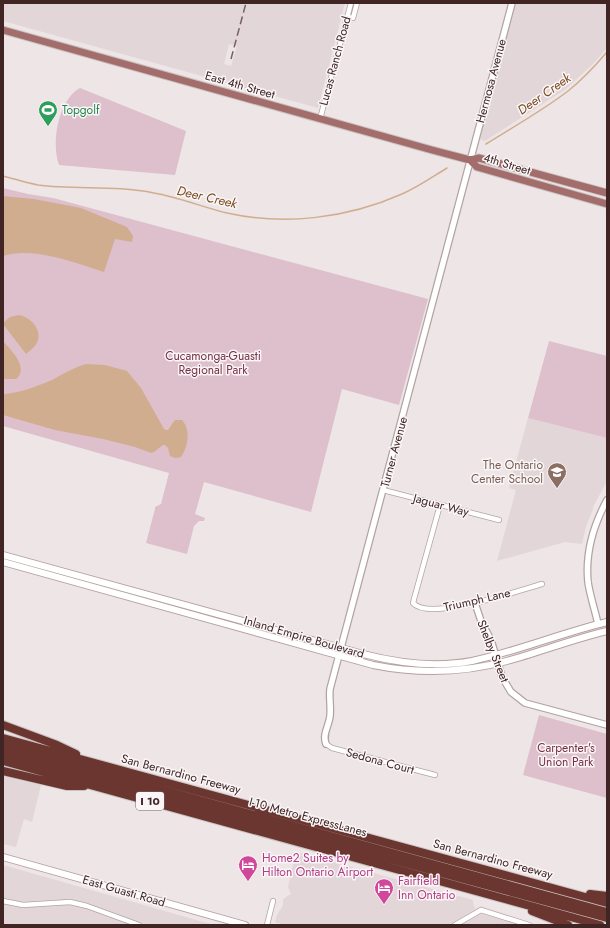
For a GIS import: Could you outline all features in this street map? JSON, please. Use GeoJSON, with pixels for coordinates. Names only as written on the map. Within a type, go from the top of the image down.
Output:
{"type":"FeatureCollection","features":[{"type":"Feature","properties":{"kind":"highway"},"geometry":{"type":"LineString","coordinates":[[3,725],[57,745],[93,763]]}},
{"type":"Feature","properties":{"kind":"highway","name":"San Bernardino Freeway"},"geometry":{"type":"LineString","coordinates":[[3,738],[607,903]]}},
{"type":"Feature","properties":{"kind":"highway","name":"I-10 Metro ExpressLanes"},"geometry":{"type":"LineString","coordinates":[[3,746],[607,912]]}},
{"type":"Feature","properties":{"kind":"highway","name":"I-10 Metro ExpressLanes"},"geometry":{"type":"LineString","coordinates":[[3,754],[607,918]]}},
{"type":"Feature","properties":{"kind":"highway","name":"I 10"},"geometry":{"type":"LineString","coordinates":[[3,761],[600,925]]}},
{"type":"Feature","properties":{"kind":"highway"},"geometry":{"type":"LineString","coordinates":[[3,771],[67,786],[96,786]]}},
{"type":"Feature","properties":{"kind":"highway"},"geometry":{"type":"LineString","coordinates":[[558,889],[607,896]]}},
{"type":"Feature","properties":{"kind":"highway"},"geometry":{"type":"LineString","coordinates":[[511,901],[533,912],[568,925]]}},
{"type":"Feature","properties":{"kind":"main road","name":"East 4th Street"},"geometry":{"type":"LineString","coordinates":[[3,30],[470,160]]}},
{"type":"Feature","properties":{"kind":"main road","name":"4th Street"},"geometry":{"type":"LineString","coordinates":[[470,160],[479,158],[607,193]]}},
{"type":"Feature","properties":{"kind":"main road","name":"4th Street"},"geometry":{"type":"LineString","coordinates":[[470,160],[477,167],[607,204]]}},
{"type":"Feature","properties":{"kind":"main road","name":"Inland Empire Boulevard"},"geometry":{"type":"LineString","coordinates":[[3,555],[377,658],[408,663],[447,664],[471,661],[607,622]]}},
{"type":"Feature","properties":{"kind":"main road","name":"Inland Empire Boulevard"},"geometry":{"type":"LineString","coordinates":[[3,562],[339,655],[384,667],[408,671],[426,672],[462,670],[498,663],[604,632]]}},
{"type":"Feature","properties":{"kind":"main road"},"geometry":{"type":"LineString","coordinates":[[598,624],[604,632]]}},
{"type":"Feature","properties":{"kind":"main road","name":"East Guasti Road"},"geometry":{"type":"LineString","coordinates":[[3,857],[245,925]]}},
{"type":"Feature","properties":{"kind":"street","name":"Lucas Ranch Road"},"geometry":{"type":"LineString","coordinates":[[320,119],[351,3]]}},
{"type":"Feature","properties":{"kind":"street"},"geometry":{"type":"LineString","coordinates":[[347,17],[353,18],[356,3]]}},
{"type":"Feature","properties":{"kind":"street","name":"Hermosa Avenue"},"geometry":{"type":"LineString","coordinates":[[470,160],[512,3]]}},
{"type":"Feature","properties":{"kind":"street","name":"Turner Avenue"},"geometry":{"type":"LineString","coordinates":[[326,744],[324,736],[330,715],[329,696],[339,655],[384,490],[470,160]]}},
{"type":"Feature","properties":{"kind":"street","name":"Jaguar Way"},"geometry":{"type":"LineString","coordinates":[[384,490],[498,520]]}},
{"type":"Feature","properties":{"kind":"street"},"geometry":{"type":"LineString","coordinates":[[598,624],[588,583],[588,564],[591,536],[607,500]]}},
{"type":"Feature","properties":{"kind":"street","name":"Triumph Lane"},"geometry":{"type":"LineString","coordinates":[[440,505],[413,602],[416,606],[422,608],[439,609],[475,603],[542,584]]}},
{"type":"Feature","properties":{"kind":"street","name":"Shelby Street"},"geometry":{"type":"LineString","coordinates":[[475,603],[480,621],[491,640],[506,686],[514,695],[525,703],[607,725]]}},
{"type":"Feature","properties":{"kind":"street","name":"Sedona Court"},"geometry":{"type":"LineString","coordinates":[[326,744],[332,748],[435,775]]}},
{"type":"Feature","properties":{"kind":"street","name":"East Guasti Road"},"geometry":{"type":"LineString","coordinates":[[3,901],[23,905],[70,902],[87,906],[139,925]]}},
{"type":"Feature","properties":{"kind":"street"},"geometry":{"type":"LineString","coordinates":[[267,925],[273,901]]}},
{"type":"Feature","properties":{"kind":"street"},"geometry":{"type":"LineString","coordinates":[[455,925],[481,910],[529,925]]}},
{"type":"Feature","properties":{"kind":"shaded area"},"geometry":{"type":"Polygon","coordinates":[[[3,3],[345,3],[318,108],[3,21],[3,3]],[[229,44],[224,64],[231,66],[237,46],[229,44]]]}},
{"type":"Feature","properties":{"kind":"shaded area"},"geometry":{"type":"Polygon","coordinates":[[[516,3],[607,3],[607,48],[594,63],[566,89],[485,141],[479,139],[516,3]]]}},
{"type":"Feature","properties":{"kind":"shaded area"},"geometry":{"type":"Polygon","coordinates":[[[3,196],[34,199],[81,208],[127,227],[133,236],[132,242],[115,239],[104,272],[67,260],[40,254],[15,253],[3,256],[3,196]]]}},
{"type":"Feature","properties":{"kind":"shaded area"},"geometry":{"type":"Polygon","coordinates":[[[19,315],[33,323],[38,333],[37,343],[26,354],[3,324],[10,317],[19,315]]]}},
{"type":"Feature","properties":{"kind":"shaded area"},"geometry":{"type":"Polygon","coordinates":[[[3,341],[20,364],[20,375],[16,379],[3,379],[3,341]]]}},
{"type":"Feature","properties":{"kind":"shaded area"},"geometry":{"type":"Polygon","coordinates":[[[86,364],[105,365],[127,371],[141,388],[164,429],[168,430],[175,420],[182,420],[187,429],[188,438],[181,457],[175,458],[170,456],[168,448],[165,445],[151,453],[135,447],[55,430],[3,415],[3,395],[41,385],[72,369],[86,364]]]}},
{"type":"Feature","properties":{"kind":"shaded area","name":"The Ontario Center School"},"geometry":{"type":"Polygon","coordinates":[[[528,418],[607,438],[607,481],[593,507],[582,544],[565,542],[497,561],[516,490],[509,488],[528,418]]]}},
{"type":"Feature","properties":{"kind":"shaded area"},"geometry":{"type":"Polygon","coordinates":[[[3,776],[41,785],[32,822],[24,819],[16,847],[3,844],[3,776]]]}},
{"type":"Feature","properties":{"kind":"shaded area"},"geometry":{"type":"Polygon","coordinates":[[[296,852],[473,900],[475,909],[481,906],[537,925],[285,925],[275,922],[283,905],[283,899],[291,894],[288,887],[296,852]]]}},
{"type":"Feature","properties":{"kind":"shaded area"},"geometry":{"type":"Polygon","coordinates":[[[3,865],[214,925],[3,925],[3,865]]]}},
{"type":"Feature","properties":{"kind":"green space"},"geometry":{"type":"Polygon","coordinates":[[[80,88],[186,131],[175,175],[59,165],[56,145],[58,123],[66,102],[72,94],[80,88]]]}},
{"type":"Feature","properties":{"kind":"green space","name":"Cucamonga-Guasti Regional Park"},"geometry":{"type":"Polygon","coordinates":[[[3,188],[53,198],[428,299],[399,405],[342,389],[311,512],[204,482],[195,514],[205,518],[204,521],[199,521],[194,526],[187,554],[146,543],[155,507],[161,504],[169,473],[3,426],[3,188]]]}},
{"type":"Feature","properties":{"kind":"green space"},"geometry":{"type":"Polygon","coordinates":[[[549,341],[607,356],[607,438],[528,418],[549,341]]]}},
{"type":"Feature","properties":{"kind":"green space","name":"Carpenter's Union Park"},"geometry":{"type":"Polygon","coordinates":[[[539,715],[607,734],[607,798],[523,775],[539,715]]]}},
{"type":"Feature","properties":{"kind":"waterway","name":"Deer Creek"},"geometry":{"type":"LineString","coordinates":[[486,144],[538,112],[568,91],[588,73],[607,52]]}},
{"type":"Feature","properties":{"kind":"waterway","name":"Deer Creek"},"geometry":{"type":"LineString","coordinates":[[3,176],[38,185],[111,188],[140,191],[172,197],[227,213],[271,219],[294,219],[338,214],[360,209],[402,194],[447,168]]}},
{"type":"Feature","properties":{"kind":"railway"},"geometry":{"type":"LineString","coordinates":[[231,59],[246,3]]}},
{"type":"Feature","properties":{"kind":"place","name":"Topgolf"},"geometry":{"type":"Point","coordinates":[48,127]}},
{"type":"Feature","properties":{"kind":"place","name":"The Ontario Center School"},"geometry":{"type":"Point","coordinates":[557,489]}},
{"type":"Feature","properties":{"kind":"place","name":"Home2 Suites by Hilton Ontario Airport"},"geometry":{"type":"Point","coordinates":[248,882]}},
{"type":"Feature","properties":{"kind":"place","name":"Fairfield Inn Ontario"},"geometry":{"type":"Point","coordinates":[384,905]}}]}
